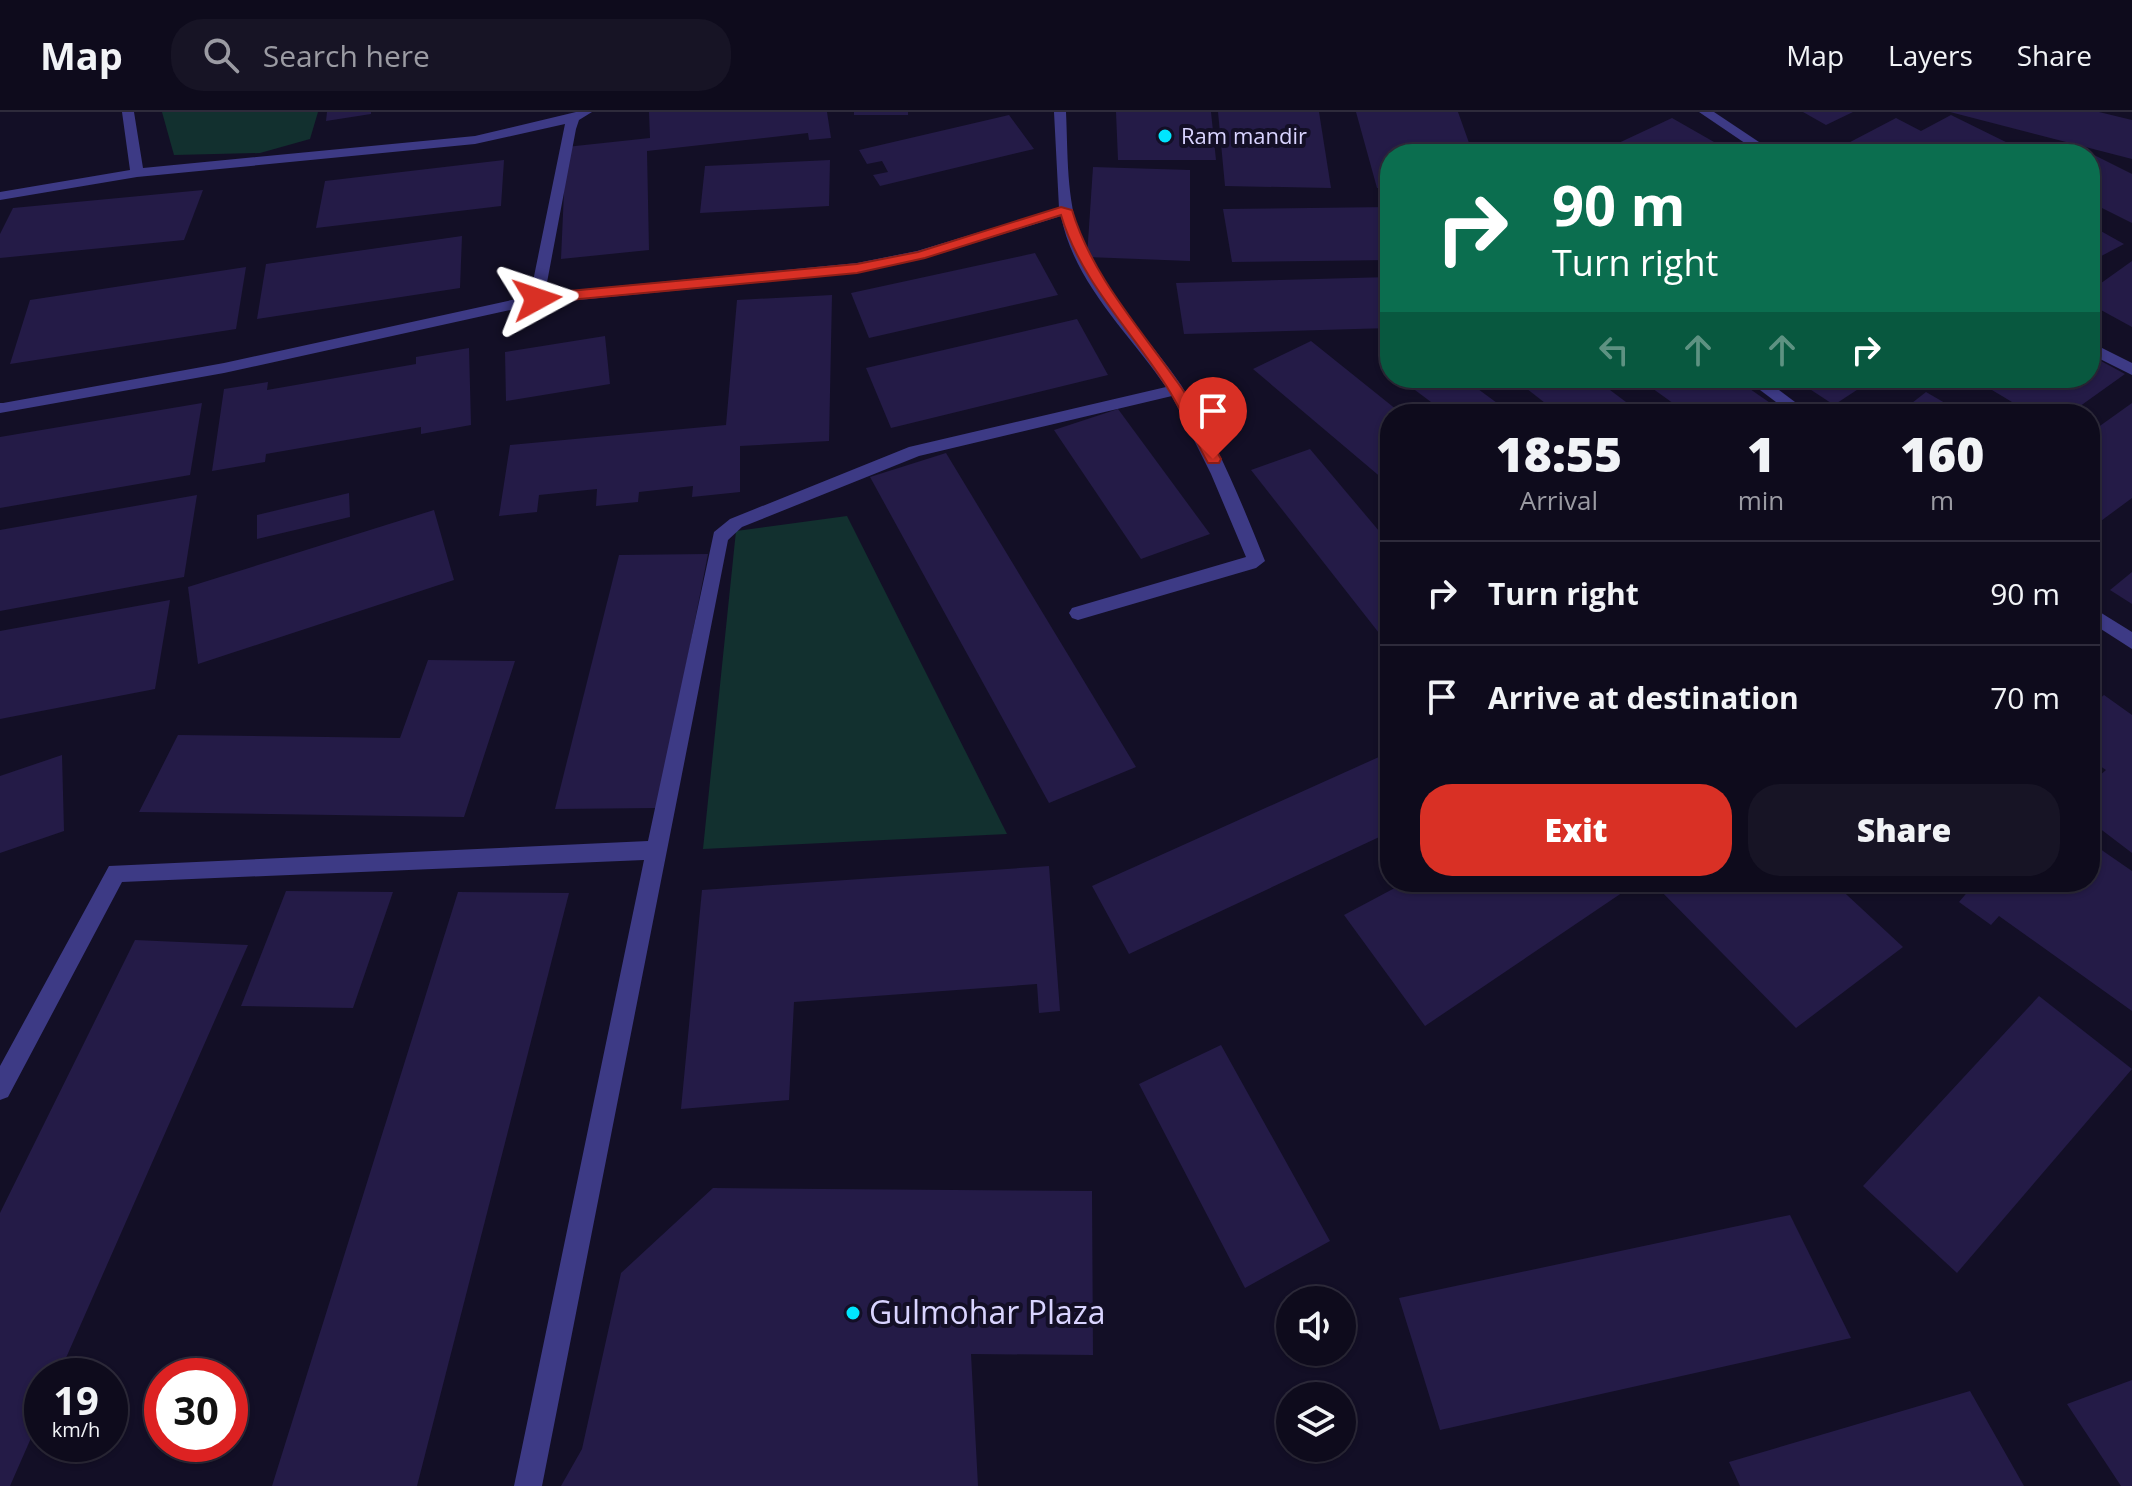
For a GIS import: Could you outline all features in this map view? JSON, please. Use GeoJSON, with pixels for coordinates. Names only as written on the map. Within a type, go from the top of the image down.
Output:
{"type":"FeatureCollection","features":[{"type":"Feature","properties":{"kind":"street"},"geometry":{"type":"LineString","coordinates":[[128,112],[137,173]]}},
{"type":"Feature","properties":{"kind":"street"},"geometry":{"type":"LineString","coordinates":[[1060,112],[1066,210],[1075,241],[1091,271],[1176,390],[1226,482],[1256,561],[1078,613]]}},
{"type":"Feature","properties":{"kind":"street"},"geometry":{"type":"LineString","coordinates":[[1705,112],[1755,144]]}},
{"type":"Feature","properties":{"kind":"street"},"geometry":{"type":"LineString","coordinates":[[0,196],[137,173],[475,140],[580,115]]}},
{"type":"Feature","properties":{"kind":"street"},"geometry":{"type":"LineString","coordinates":[[537,299],[569,129],[580,115]]}},
{"type":"Feature","properties":{"kind":"street"},"geometry":{"type":"LineString","coordinates":[[3,408],[224,368],[537,299],[857,268],[920,255],[1066,210]]}},
{"type":"Feature","properties":{"kind":"street"},"geometry":{"type":"LineString","coordinates":[[2100,352],[2132,370]]}},
{"type":"Feature","properties":{"kind":"street"},"geometry":{"type":"LineString","coordinates":[[1766,388],[1789,404]]}},
{"type":"Feature","properties":{"kind":"street"},"geometry":{"type":"LineString","coordinates":[[528,1486],[720,537],[736,523],[915,451],[1176,390]]}},
{"type":"Feature","properties":{"kind":"street"},"geometry":{"type":"LineString","coordinates":[[2100,620],[2132,642]]}},
{"type":"Feature","properties":{"kind":"street"},"geometry":{"type":"LineString","coordinates":[[0,1089],[116,873],[656,850]]}},
{"type":"Feature","properties":{"kind":"green space"},"geometry":{"type":"Polygon","coordinates":[[[162,112],[318,112],[310,139],[260,153],[174,155],[162,112]]]}},
{"type":"Feature","properties":{"kind":"green space"},"geometry":{"type":"Polygon","coordinates":[[[847,516],[1007,834],[703,849],[736,531],[847,516]]]}},
{"type":"Feature","properties":{"kind":"building"},"geometry":{"type":"Polygon","coordinates":[[[327,112],[371,112],[371,114],[326,121],[327,112]]]}},
{"type":"Feature","properties":{"kind":"building"},"geometry":{"type":"Polygon","coordinates":[[[649,112],[827,112],[831,138],[809,140],[808,133],[647,151],[649,250],[561,259],[566,147],[650,138],[649,112]]]}},
{"type":"Feature","properties":{"kind":"building"},"geometry":{"type":"Polygon","coordinates":[[[854,112],[908,112],[908,115],[854,115],[854,112]]]}},
{"type":"Feature","properties":{"kind":"building","name":"Ram mandir"},"geometry":{"type":"Polygon","coordinates":[[[1116,112],[1211,112],[1216,160],[1118,160],[1116,112]]]}},
{"type":"Feature","properties":{"kind":"building"},"geometry":{"type":"Polygon","coordinates":[[[1218,112],[1319,112],[1331,188],[1225,186],[1218,112]]]}},
{"type":"Feature","properties":{"kind":"building"},"geometry":{"type":"Polygon","coordinates":[[[1356,112],[1458,112],[1469,144],[1380,144],[1380,188],[1377,188],[1356,112]]]}},
{"type":"Feature","properties":{"kind":"building"},"geometry":{"type":"Polygon","coordinates":[[[1803,112],[1853,112],[1826,125],[1803,112]]]}},
{"type":"Feature","properties":{"kind":"building"},"geometry":{"type":"Polygon","coordinates":[[[1950,112],[2099,112],[2132,120],[2132,159],[2100,151],[2100,144],[2074,144],[1950,112]]]}},
{"type":"Feature","properties":{"kind":"building"},"geometry":{"type":"Polygon","coordinates":[[[1009,115],[1034,149],[880,186],[873,175],[888,172],[882,161],[867,164],[859,150],[1009,115]]]}},
{"type":"Feature","properties":{"kind":"building"},"geometry":{"type":"Polygon","coordinates":[[[1951,115],[2010,144],[1846,144],[1896,118],[1921,131],[1951,115]]]}},
{"type":"Feature","properties":{"kind":"building"},"geometry":{"type":"Polygon","coordinates":[[[1672,118],[1718,144],[1616,144],[1672,118]]]}},
{"type":"Feature","properties":{"kind":"building"},"geometry":{"type":"Polygon","coordinates":[[[2100,158],[2132,174],[2132,223],[2100,207],[2100,158]]]}},
{"type":"Feature","properties":{"kind":"building"},"geometry":{"type":"Polygon","coordinates":[[[504,160],[501,206],[316,228],[325,181],[504,160]]]}},
{"type":"Feature","properties":{"kind":"building"},"geometry":{"type":"Polygon","coordinates":[[[830,160],[829,206],[700,213],[705,166],[830,160]]]}},
{"type":"Feature","properties":{"kind":"building"},"geometry":{"type":"Polygon","coordinates":[[[1093,167],[1190,170],[1190,261],[1087,257],[1093,167]]]}},
{"type":"Feature","properties":{"kind":"building"},"geometry":{"type":"Polygon","coordinates":[[[203,190],[184,240],[0,258],[0,234],[13,208],[203,190]]]}},
{"type":"Feature","properties":{"kind":"building"},"geometry":{"type":"Polygon","coordinates":[[[1380,207],[1380,260],[1232,262],[1223,209],[1380,207]]]}},
{"type":"Feature","properties":{"kind":"building"},"geometry":{"type":"Polygon","coordinates":[[[2100,231],[2124,244],[2100,257],[2100,231]]]}},
{"type":"Feature","properties":{"kind":"building"},"geometry":{"type":"Polygon","coordinates":[[[462,236],[460,288],[257,319],[266,264],[462,236]]]}},
{"type":"Feature","properties":{"kind":"building"},"geometry":{"type":"Polygon","coordinates":[[[1035,253],[1058,295],[869,338],[851,293],[1035,253]]]}},
{"type":"Feature","properties":{"kind":"building"},"geometry":{"type":"Polygon","coordinates":[[[2132,261],[2132,327],[2100,309],[2100,284],[2132,261]]]}},
{"type":"Feature","properties":{"kind":"building"},"geometry":{"type":"Polygon","coordinates":[[[246,267],[236,329],[10,364],[30,300],[246,267]]]}},
{"type":"Feature","properties":{"kind":"building"},"geometry":{"type":"Polygon","coordinates":[[[1380,277],[1380,328],[1184,334],[1176,283],[1380,277]]]}},
{"type":"Feature","properties":{"kind":"building"},"geometry":{"type":"Polygon","coordinates":[[[832,295],[829,441],[740,446],[740,492],[692,497],[693,486],[639,492],[638,502],[596,506],[597,489],[539,495],[537,512],[499,516],[510,445],[726,425],[737,300],[832,295]]]}},
{"type":"Feature","properties":{"kind":"building"},"geometry":{"type":"Polygon","coordinates":[[[1077,319],[1108,375],[891,428],[866,368],[1077,319]]]}},
{"type":"Feature","properties":{"kind":"building"},"geometry":{"type":"Polygon","coordinates":[[[605,336],[610,384],[506,401],[505,352],[605,336]]]}},
{"type":"Feature","properties":{"kind":"building"},"geometry":{"type":"Polygon","coordinates":[[[1311,341],[1390,404],[1380,404],[1380,477],[1253,369],[1311,341]]]}},
{"type":"Feature","properties":{"kind":"building"},"geometry":{"type":"Polygon","coordinates":[[[469,348],[471,425],[421,434],[421,427],[266,454],[265,462],[212,471],[224,389],[268,382],[267,390],[416,364],[416,357],[469,348]]]}},
{"type":"Feature","properties":{"kind":"building"},"geometry":{"type":"Polygon","coordinates":[[[2100,360],[2125,374],[2083,404],[2015,404],[1989,388],[2100,388],[2100,360]]]}},
{"type":"Feature","properties":{"kind":"building"},"geometry":{"type":"Polygon","coordinates":[[[1412,388],[1477,388],[1498,404],[1434,404],[1412,388]]]}},
{"type":"Feature","properties":{"kind":"building"},"geometry":{"type":"Polygon","coordinates":[[[1526,388],[1607,388],[1629,404],[1546,404],[1526,388]]]}},
{"type":"Feature","properties":{"kind":"building"},"geometry":{"type":"Polygon","coordinates":[[[1652,388],[1748,388],[1772,404],[1674,404],[1652,388]]]}},
{"type":"Feature","properties":{"kind":"building"},"geometry":{"type":"Polygon","coordinates":[[[1808,388],[1860,388],[1836,404],[1808,388]]]}},
{"type":"Feature","properties":{"kind":"building"},"geometry":{"type":"Polygon","coordinates":[[[1926,392],[1947,404],[1911,404],[1926,392]]]}},
{"type":"Feature","properties":{"kind":"building"},"geometry":{"type":"Polygon","coordinates":[[[202,403],[190,475],[0,508],[0,437],[202,403]]]}},
{"type":"Feature","properties":{"kind":"building"},"geometry":{"type":"Polygon","coordinates":[[[2132,403],[2132,498],[2100,522],[2100,426],[2132,403]]]}},
{"type":"Feature","properties":{"kind":"building"},"geometry":{"type":"Polygon","coordinates":[[[1118,409],[1210,534],[1141,559],[1054,430],[1118,409]]]}},
{"type":"Feature","properties":{"kind":"building"},"geometry":{"type":"Polygon","coordinates":[[[1310,449],[1380,532],[1380,634],[1251,470],[1310,449]]]}},
{"type":"Feature","properties":{"kind":"building"},"geometry":{"type":"Polygon","coordinates":[[[946,453],[1136,767],[1049,803],[870,477],[946,453]]]}},
{"type":"Feature","properties":{"kind":"building"},"geometry":{"type":"Polygon","coordinates":[[[349,493],[350,517],[257,539],[257,515],[349,493]]]}},
{"type":"Feature","properties":{"kind":"building"},"geometry":{"type":"Polygon","coordinates":[[[197,495],[184,577],[0,611],[0,530],[197,495]]]}},
{"type":"Feature","properties":{"kind":"building"},"geometry":{"type":"Polygon","coordinates":[[[434,510],[454,580],[198,664],[188,587],[434,510]]]}},
{"type":"Feature","properties":{"kind":"building"},"geometry":{"type":"Polygon","coordinates":[[[708,554],[658,808],[555,809],[619,555],[708,554]]]}},
{"type":"Feature","properties":{"kind":"building"},"geometry":{"type":"Polygon","coordinates":[[[2132,572],[2132,604],[2110,590],[2132,572]]]}},
{"type":"Feature","properties":{"kind":"building"},"geometry":{"type":"Polygon","coordinates":[[[170,600],[155,689],[0,719],[0,631],[170,600]]]}},
{"type":"Feature","properties":{"kind":"building"},"geometry":{"type":"Polygon","coordinates":[[[428,660],[515,661],[464,817],[139,812],[178,735],[400,738],[428,660]]]}},
{"type":"Feature","properties":{"kind":"building"},"geometry":{"type":"Polygon","coordinates":[[[2104,695],[2132,715],[2132,853],[2100,829],[2100,775],[2106,770],[2100,766],[2100,698],[2104,695]]]}},
{"type":"Feature","properties":{"kind":"building"},"geometry":{"type":"Polygon","coordinates":[[[62,755],[64,831],[0,853],[0,776],[62,755]]]}},
{"type":"Feature","properties":{"kind":"building"},"geometry":{"type":"Polygon","coordinates":[[[1380,756],[1380,837],[1129,954],[1092,886],[1380,756]]]}},
{"type":"Feature","properties":{"kind":"building"},"geometry":{"type":"Polygon","coordinates":[[[2100,849],[2132,871],[2132,1011],[1999,916],[1991,925],[1959,902],[1968,892],[2100,892],[2100,849]]]}},
{"type":"Feature","properties":{"kind":"building"},"geometry":{"type":"Polygon","coordinates":[[[1049,866],[1060,1011],[1039,1013],[1037,984],[794,1002],[789,1100],[681,1109],[702,890],[1049,866]]]}},
{"type":"Feature","properties":{"kind":"building"},"geometry":{"type":"Polygon","coordinates":[[[286,891],[393,892],[353,1008],[241,1006],[286,891]]]}},
{"type":"Feature","properties":{"kind":"building"},"geometry":{"type":"Polygon","coordinates":[[[458,892],[569,893],[417,1486],[272,1486],[458,892]]]}},
{"type":"Feature","properties":{"kind":"building"},"geometry":{"type":"Polygon","coordinates":[[[1387,892],[1623,892],[1425,1026],[1344,915],[1387,892]]]}},
{"type":"Feature","properties":{"kind":"building"},"geometry":{"type":"Polygon","coordinates":[[[1662,892],[1844,892],[1903,947],[1796,1028],[1662,892]]]}},
{"type":"Feature","properties":{"kind":"building"},"geometry":{"type":"Polygon","coordinates":[[[135,940],[248,945],[66,1358],[24,1358],[24,1454],[10,1486],[0,1486],[0,1213],[135,940]]]}},
{"type":"Feature","properties":{"kind":"building"},"geometry":{"type":"Polygon","coordinates":[[[2039,996],[2132,1069],[1957,1273],[1863,1186],[2039,996]]]}},
{"type":"Feature","properties":{"kind":"building"},"geometry":{"type":"Polygon","coordinates":[[[1221,1045],[1330,1241],[1245,1288],[1139,1084],[1221,1045]]]}},
{"type":"Feature","properties":{"kind":"building","name":"Gulmohar Plaza"},"geometry":{"type":"Polygon","coordinates":[[[713,1188],[1092,1191],[1093,1355],[971,1354],[978,1486],[561,1486],[582,1449],[621,1273],[713,1188]]]}},
{"type":"Feature","properties":{"kind":"building"},"geometry":{"type":"Polygon","coordinates":[[[1790,1215],[1851,1338],[1440,1430],[1399,1298],[1790,1215]]]}},
{"type":"Feature","properties":{"kind":"building"},"geometry":{"type":"Polygon","coordinates":[[[2132,1380],[2132,1486],[2121,1486],[2067,1404],[2132,1380]]]}},
{"type":"Feature","properties":{"kind":"building"},"geometry":{"type":"Polygon","coordinates":[[[1970,1391],[2024,1486],[1740,1486],[1729,1462],[1970,1391]]]}},
{"type":"Feature","properties":{"kind":"place","name":"Ram mandir"},"geometry":{"type":"Point","coordinates":[1165,136]}},
{"type":"Feature","properties":{"kind":"place","name":"Gulmohar Plaza"},"geometry":{"type":"Point","coordinates":[853,1313]}},
{"type":"Feature","properties":{"kind":"route"},"geometry":{"type":"LineString","coordinates":[[537,299],[857,268],[920,255],[1066,210],[1075,241],[1091,271],[1176,390],[1213,459]]}}]}
